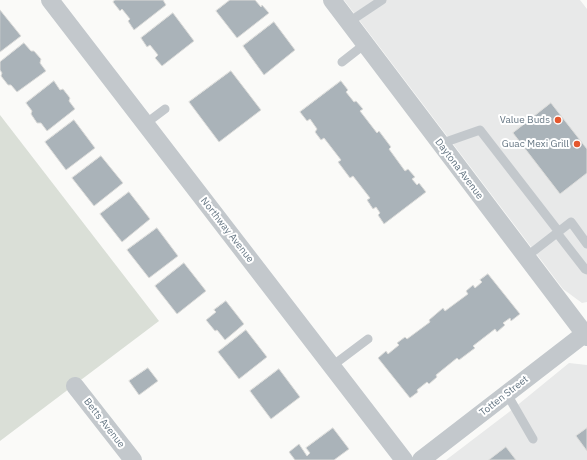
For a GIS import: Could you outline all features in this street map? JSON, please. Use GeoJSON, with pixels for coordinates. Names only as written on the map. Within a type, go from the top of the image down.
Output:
{"type":"FeatureCollection","features":[{"type":"Feature","properties":{"kind":"street","name":"Northway Avenue"},"geometry":{"type":"LineString","coordinates":[[50,0],[404,460]]}},
{"type":"Feature","properties":{"kind":"street","name":"Daytona Avenue"},"geometry":{"type":"LineString","coordinates":[[332,0],[440,144],[586,334]]}},
{"type":"Feature","properties":{"kind":"street","name":"Totten Street"},"geometry":{"type":"LineString","coordinates":[[421,460],[586,334]]}},
{"type":"Feature","properties":{"kind":"street","name":"Betts Avenue"},"geometry":{"type":"LineString","coordinates":[[75,386],[133,460]]}},
{"type":"Feature","properties":{"kind":"lane"},"geometry":{"type":"LineString","coordinates":[[348,22],[382,0]]}},
{"type":"Feature","properties":{"kind":"lane"},"geometry":{"type":"LineString","coordinates":[[342,62],[365,44]]}},
{"type":"Feature","properties":{"kind":"lane"},"geometry":{"type":"LineString","coordinates":[[145,124],[165,109]]}},
{"type":"Feature","properties":{"kind":"lane"},"geometry":{"type":"LineString","coordinates":[[440,144],[480,130],[587,270]]}},
{"type":"Feature","properties":{"kind":"lane"},"geometry":{"type":"LineString","coordinates":[[526,256],[571,222],[587,244]]}},
{"type":"Feature","properties":{"kind":"lane"},"geometry":{"type":"LineString","coordinates":[[332,366],[368,339]]}},
{"type":"Feature","properties":{"kind":"lane"},"geometry":{"type":"LineString","coordinates":[[506,394],[534,439]]}},
{"type":"Feature","properties":{"kind":"shaded area"},"geometry":{"type":"Polygon","coordinates":[[[344,0],[580,0],[587,9],[587,302],[582,303],[563,289],[344,0]]]}},
{"type":"Feature","properties":{"kind":"shaded area"},"geometry":{"type":"Polygon","coordinates":[[[0,115],[159,321],[0,441],[0,115]]]}},
{"type":"Feature","properties":{"kind":"shaded area"},"geometry":{"type":"Polygon","coordinates":[[[569,363],[587,365],[587,460],[446,460],[509,412],[569,363]]]}},
{"type":"Feature","properties":{"kind":"building"},"geometry":{"type":"Polygon","coordinates":[[[115,0],[163,0],[166,5],[134,30],[128,21],[130,19],[122,9],[120,11],[113,2],[115,0]]]}},
{"type":"Feature","properties":{"kind":"building"},"geometry":{"type":"Polygon","coordinates":[[[230,0],[255,0],[269,13],[237,38],[216,11],[230,0]]]}},
{"type":"Feature","properties":{"kind":"building"},"geometry":{"type":"Polygon","coordinates":[[[0,10],[21,36],[0,52],[0,10]]]}},
{"type":"Feature","properties":{"kind":"building"},"geometry":{"type":"Polygon","coordinates":[[[173,13],[194,41],[162,66],[155,58],[158,55],[150,45],[147,47],[141,38],[173,13]]]}},
{"type":"Feature","properties":{"kind":"building"},"geometry":{"type":"Polygon","coordinates":[[[274,22],[295,50],[264,75],[243,46],[274,22]]]}},
{"type":"Feature","properties":{"kind":"building"},"geometry":{"type":"Polygon","coordinates":[[[24,43],[41,59],[40,63],[46,71],[17,92],[11,85],[8,85],[1,76],[2,73],[0,70],[0,62],[24,43]]]}},
{"type":"Feature","properties":{"kind":"building"},"geometry":{"type":"Polygon","coordinates":[[[231,71],[261,110],[219,142],[189,102],[231,71]]]}},
{"type":"Feature","properties":{"kind":"building"},"geometry":{"type":"Polygon","coordinates":[[[54,81],[60,90],[63,89],[70,98],[69,101],[75,109],[47,131],[41,123],[37,123],[31,114],[32,111],[26,103],[54,81]]]}},
{"type":"Feature","properties":{"kind":"building"},"geometry":{"type":"Polygon","coordinates":[[[341,81],[348,90],[346,92],[354,102],[356,101],[363,109],[360,111],[377,133],[379,131],[391,147],[389,149],[405,171],[408,169],[415,177],[412,179],[417,185],[419,183],[426,192],[384,224],[378,215],[380,213],[376,207],[373,209],[367,200],[370,198],[353,176],[350,178],[338,162],[341,160],[324,138],[321,140],[315,132],[317,129],[310,119],[307,121],[300,112],[341,81]]]}},
{"type":"Feature","properties":{"kind":"building"},"geometry":{"type":"Polygon","coordinates":[[[551,103],[587,149],[587,173],[560,194],[513,133],[551,103]]]}},
{"type":"Feature","properties":{"kind":"building"},"geometry":{"type":"Polygon","coordinates":[[[74,120],[95,148],[66,170],[45,142],[74,120]]]}},
{"type":"Feature","properties":{"kind":"building"},"geometry":{"type":"Polygon","coordinates":[[[101,156],[123,183],[94,206],[72,178],[101,156]]]}},
{"type":"Feature","properties":{"kind":"building"},"geometry":{"type":"Polygon","coordinates":[[[129,192],[150,219],[122,242],[100,214],[129,192]]]}},
{"type":"Feature","properties":{"kind":"building"},"geometry":{"type":"Polygon","coordinates":[[[157,228],[178,256],[149,278],[127,250],[157,228]]]}},
{"type":"Feature","properties":{"kind":"building"},"geometry":{"type":"Polygon","coordinates":[[[184,263],[206,291],[177,314],[155,286],[184,263]]]}},
{"type":"Feature","properties":{"kind":"building"},"geometry":{"type":"Polygon","coordinates":[[[488,274],[520,314],[511,321],[510,318],[503,323],[505,325],[497,332],[495,329],[473,346],[475,348],[459,360],[457,358],[436,375],[437,377],[429,384],[427,382],[410,398],[378,358],[386,351],[388,354],[399,345],[397,343],[405,337],[407,339],[430,322],[429,320],[443,308],[445,311],[468,294],[466,291],[473,285],[475,288],[482,282],[480,280],[488,274]]]}},
{"type":"Feature","properties":{"kind":"building"},"geometry":{"type":"Polygon","coordinates":[[[226,301],[244,324],[225,340],[206,320],[216,312],[214,310],[226,301]]]}},
{"type":"Feature","properties":{"kind":"building"},"geometry":{"type":"Polygon","coordinates":[[[246,330],[267,357],[239,379],[218,352],[246,330]]]}},
{"type":"Feature","properties":{"kind":"building"},"geometry":{"type":"Polygon","coordinates":[[[148,368],[158,381],[139,395],[129,381],[148,368]]]}},
{"type":"Feature","properties":{"kind":"building"},"geometry":{"type":"Polygon","coordinates":[[[279,369],[300,397],[271,419],[250,391],[279,369]]]}},
{"type":"Feature","properties":{"kind":"building"},"geometry":{"type":"Polygon","coordinates":[[[333,428],[349,449],[334,460],[295,460],[289,452],[299,444],[307,456],[310,453],[306,448],[333,428]]]}},
{"type":"Feature","properties":{"kind":"building"},"geometry":{"type":"Polygon","coordinates":[[[587,428],[587,451],[576,436],[587,428]]]}},
{"type":"Feature","properties":{"kind":"building"},"geometry":{"type":"Polygon","coordinates":[[[506,447],[516,460],[489,460],[506,447]]]}},
{"type":"Feature","properties":{"kind":"place","name":"Value Buds"},"geometry":{"type":"Point","coordinates":[558,120]}},
{"type":"Feature","properties":{"kind":"place","name":"Guac Mexi Grill"},"geometry":{"type":"Point","coordinates":[577,144]}}]}
